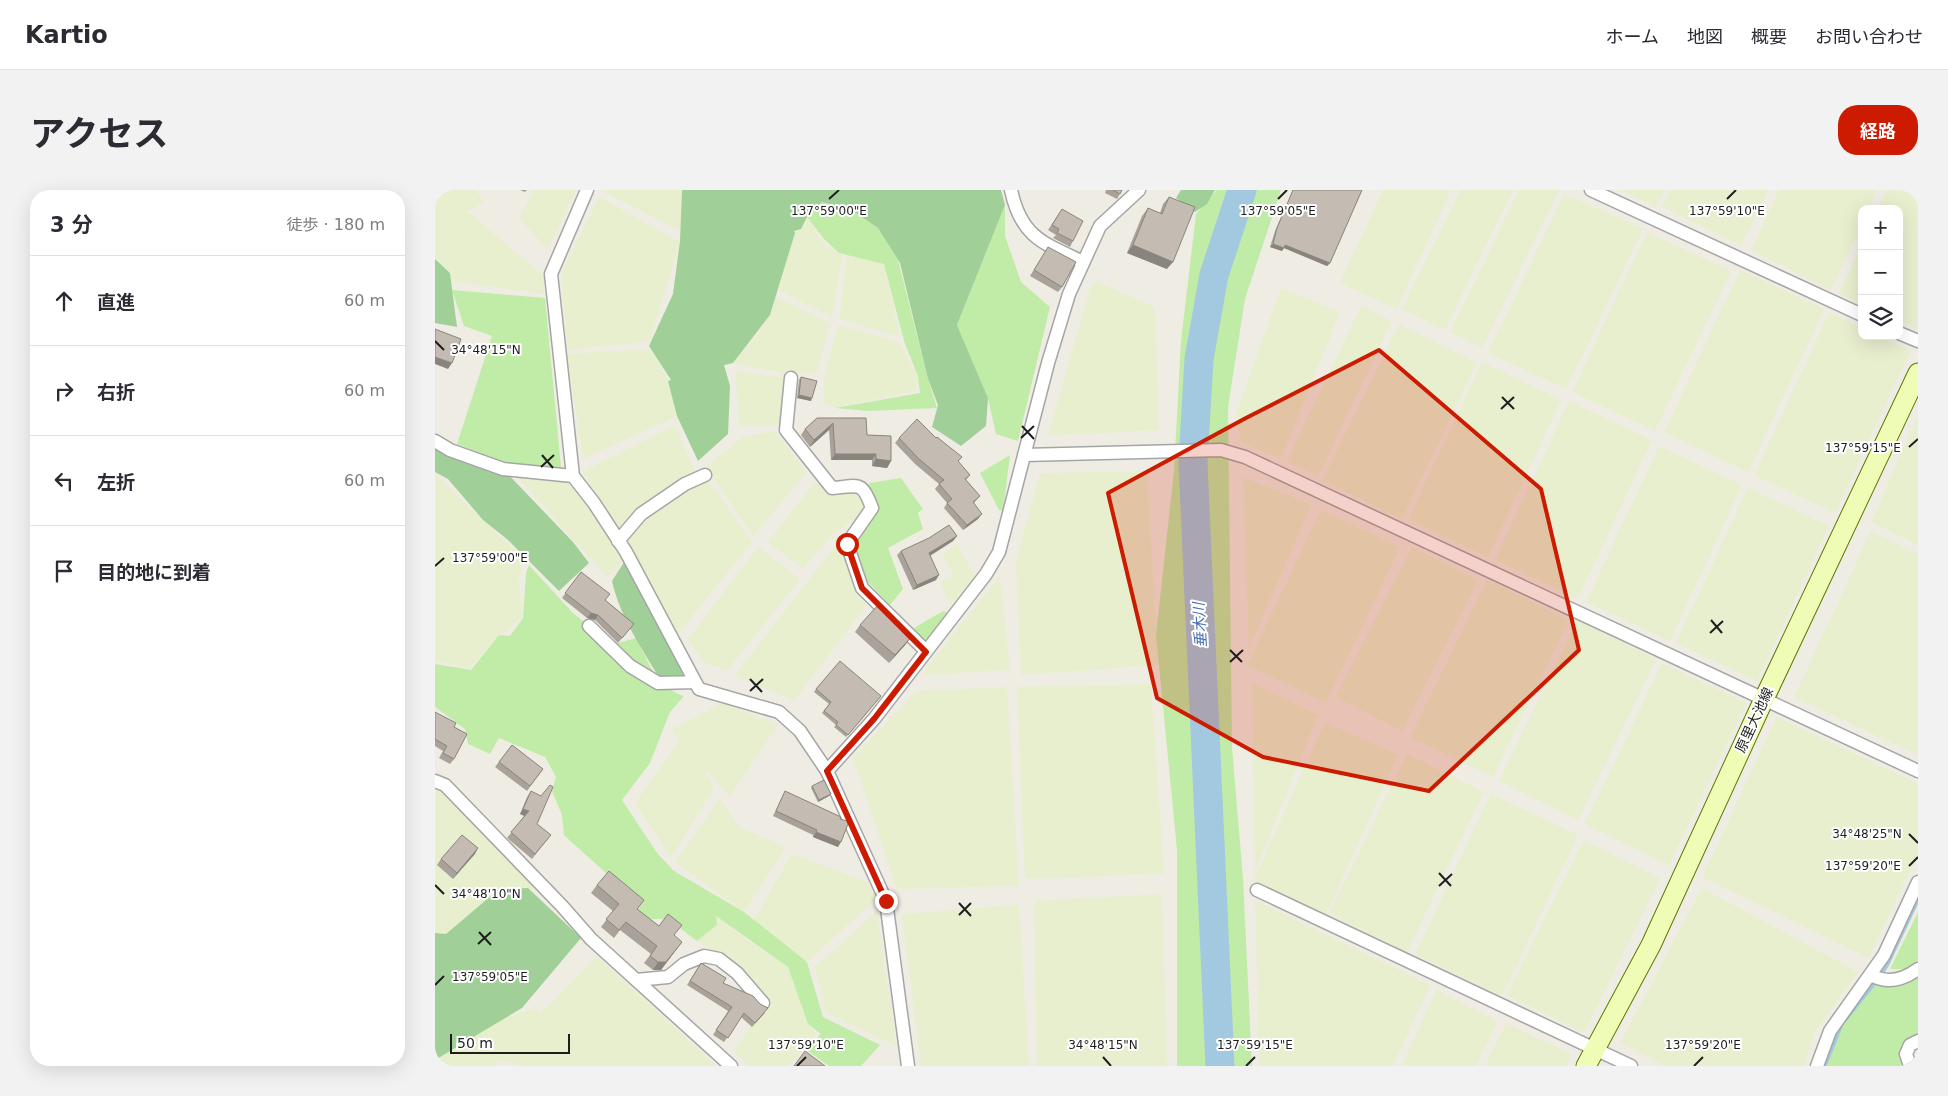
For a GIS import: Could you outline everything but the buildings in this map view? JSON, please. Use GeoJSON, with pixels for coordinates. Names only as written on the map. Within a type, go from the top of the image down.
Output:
{"type":"FeatureCollection","features":[{"type":"Feature","properties":{"kind":"main road","name":"原里大池線"},"geometry":{"type":"LineString","coordinates":[[1586,1066],[1651,945],[1918,373]]}},
{"type":"Feature","properties":{"kind":"street"},"geometry":{"type":"LineString","coordinates":[[587,190],[551,274],[573,476],[594,503],[618,541],[699,689],[779,712],[801,731],[827,771],[886,901],[908,1066]]}},
{"type":"Feature","properties":{"kind":"street"},"geometry":{"type":"LineString","coordinates":[[1011,190],[1014,207],[1028,230],[1040,242],[1083,262]]}},
{"type":"Feature","properties":{"kind":"street"},"geometry":{"type":"LineString","coordinates":[[827,771],[874,719],[986,574],[999,552],[1048,363],[1069,294],[1100,226],[1139,190]]}},
{"type":"Feature","properties":{"kind":"street"},"geometry":{"type":"LineString","coordinates":[[1591,190],[1858,313]]}},
{"type":"Feature","properties":{"kind":"street"},"geometry":{"type":"LineString","coordinates":[[1903,334],[1918,341]]}},
{"type":"Feature","properties":{"kind":"street"},"geometry":{"type":"LineString","coordinates":[[791,378],[786,430],[832,488],[859,486],[866,490],[872,508],[847,544],[862,588],[926,652]]}},
{"type":"Feature","properties":{"kind":"street"},"geometry":{"type":"LineString","coordinates":[[435,441],[450,450],[503,469],[573,476]]}},
{"type":"Feature","properties":{"kind":"street"},"geometry":{"type":"LineString","coordinates":[[1024,455],[1221,450],[1245,457],[1918,771]]}},
{"type":"Feature","properties":{"kind":"street"},"geometry":{"type":"LineString","coordinates":[[618,541],[641,514],[685,484],[705,475]]}},
{"type":"Feature","properties":{"kind":"street"},"geometry":{"type":"LineString","coordinates":[[589,626],[629,666],[658,683],[695,682]]}},
{"type":"Feature","properties":{"kind":"street"},"geometry":{"type":"LineString","coordinates":[[435,781],[445,785],[562,906],[591,939],[731,1066]]}},
{"type":"Feature","properties":{"kind":"street"},"geometry":{"type":"LineString","coordinates":[[1817,1066],[1830,1031],[1884,955],[1918,882]]}},
{"type":"Feature","properties":{"kind":"street"},"geometry":{"type":"LineString","coordinates":[[1257,890],[1631,1066]]}},
{"type":"Feature","properties":{"kind":"street"},"geometry":{"type":"LineString","coordinates":[[636,980],[668,976],[685,964],[704,956],[719,960],[737,973],[763,1003]]}},
{"type":"Feature","properties":{"kind":"street"},"geometry":{"type":"LineString","coordinates":[[1871,975],[1881,980],[1893,980],[1918,969]]}},
{"type":"Feature","properties":{"kind":"street"},"geometry":{"type":"LineString","coordinates":[[1910,1066],[1906,1054],[1910,1045],[1918,1041]]}},
{"type":"Feature","properties":{"kind":"highlighted area"},"geometry":{"type":"Polygon","coordinates":[[[1379,350],[1541,489],[1579,650],[1429,791],[1263,757],[1157,698],[1108,493],[1244,419],[1379,350]]]}},
{"type":"Feature","properties":{"kind":"green space"},"geometry":{"type":"Polygon","coordinates":[[[435,190],[476,190],[484,202],[467,211],[544,276],[544,294],[451,281],[450,273],[435,257],[435,190]]]}},
{"type":"Feature","properties":{"kind":"green space"},"geometry":{"type":"Polygon","coordinates":[[[534,190],[576,190],[548,249],[519,219],[534,190]]]}},
{"type":"Feature","properties":{"kind":"green space"},"geometry":{"type":"Polygon","coordinates":[[[601,190],[681,190],[682,232],[601,190]]]}},
{"type":"Feature","properties":{"kind":"green space"},"geometry":{"type":"Polygon","coordinates":[[[682,190],[1001,190],[1005,205],[957,325],[988,398],[986,426],[961,446],[932,427],[938,405],[928,379],[900,263],[878,228],[852,210],[822,202],[807,217],[801,229],[794,231],[795,233],[770,315],[733,363],[724,365],[730,386],[728,434],[698,461],[677,416],[668,381],[671,380],[649,346],[673,294],[680,241],[682,190]]]}},
{"type":"Feature","properties":{"kind":"green space"},"geometry":{"type":"Polygon","coordinates":[[[1181,190],[1215,190],[1207,204],[1195,212],[1176,198],[1181,190]]]}},
{"type":"Feature","properties":{"kind":"green space"},"geometry":{"type":"Polygon","coordinates":[[[1217,190],[1281,190],[1245,299],[1228,407],[1232,747],[1243,878],[1252,1066],[1177,1066],[1177,850],[1156,635],[1174,471],[1181,341],[1196,214],[1217,190]]]}},
{"type":"Feature","properties":{"kind":"green space"},"geometry":{"type":"Polygon","coordinates":[[[1383,190],[1451,190],[1397,309],[1340,283],[1383,190]]]}},
{"type":"Feature","properties":{"kind":"green space"},"geometry":{"type":"Polygon","coordinates":[[[1460,190],[1513,190],[1445,330],[1402,309],[1460,190]]]}},
{"type":"Feature","properties":{"kind":"green space"},"geometry":{"type":"Polygon","coordinates":[[[1519,190],[1559,190],[1482,348],[1450,332],[1519,190]]]}},
{"type":"Feature","properties":{"kind":"green space"},"geometry":{"type":"Polygon","coordinates":[[[1620,190],[1664,190],[1656,207],[1620,190]]]}},
{"type":"Feature","properties":{"kind":"green space"},"geometry":{"type":"Polygon","coordinates":[[[1670,190],[1768,190],[1741,245],[1662,207],[1670,190]]]}},
{"type":"Feature","properties":{"kind":"green space"},"geometry":{"type":"Polygon","coordinates":[[[1779,190],[1877,190],[1871,205],[1858,205],[1858,233],[1831,290],[1751,250],[1779,190]]]}},
{"type":"Feature","properties":{"kind":"green space"},"geometry":{"type":"Polygon","coordinates":[[[1886,190],[1918,190],[1918,329],[1903,322],[1903,205],[1880,205],[1886,190]]]}},
{"type":"Feature","properties":{"kind":"green space"},"geometry":{"type":"Polygon","coordinates":[[[1564,194],[1643,229],[1566,389],[1488,353],[1564,194]]]}},
{"type":"Feature","properties":{"kind":"green space"},"geometry":{"type":"Polygon","coordinates":[[[599,197],[680,242],[650,341],[568,350],[561,274],[599,197]]]}},
{"type":"Feature","properties":{"kind":"green space"},"geometry":{"type":"Polygon","coordinates":[[[822,202],[855,208],[878,228],[898,260],[937,408],[868,411],[835,408],[920,393],[918,376],[904,341],[884,264],[839,253],[824,239],[807,217],[822,202]]]}},
{"type":"Feature","properties":{"kind":"green space"},"geometry":{"type":"Polygon","coordinates":[[[1005,205],[1005,236],[1021,282],[1050,307],[1018,441],[996,434],[988,398],[957,325],[1005,205]]]}},
{"type":"Feature","properties":{"kind":"green space"},"geometry":{"type":"Polygon","coordinates":[[[807,217],[824,244],[842,255],[832,317],[779,290],[794,231],[807,217]]]}},
{"type":"Feature","properties":{"kind":"green space"},"geometry":{"type":"Polygon","coordinates":[[[1647,232],[1731,271],[1655,431],[1572,392],[1647,232]]]}},
{"type":"Feature","properties":{"kind":"green space"},"geometry":{"type":"Polygon","coordinates":[[[847,252],[884,264],[900,337],[840,319],[847,252]]]}},
{"type":"Feature","properties":{"kind":"green space"},"geometry":{"type":"Polygon","coordinates":[[[1858,253],[1858,302],[1839,293],[1858,253]]]}},
{"type":"Feature","properties":{"kind":"green space"},"geometry":{"type":"Polygon","coordinates":[[[435,259],[450,273],[457,327],[435,323],[435,259]]]}},
{"type":"Feature","properties":{"kind":"green space"},"geometry":{"type":"Polygon","coordinates":[[[1740,270],[1824,309],[1748,472],[1664,432],[1740,270]]]}},
{"type":"Feature","properties":{"kind":"green space"},"geometry":{"type":"Polygon","coordinates":[[[1096,281],[1155,307],[1159,430],[1048,436],[1090,288],[1096,281]]]}},
{"type":"Feature","properties":{"kind":"green space"},"geometry":{"type":"Polygon","coordinates":[[[1281,288],[1340,312],[1281,459],[1241,442],[1236,414],[1281,288]]]}},
{"type":"Feature","properties":{"kind":"green space"},"geometry":{"type":"Polygon","coordinates":[[[452,290],[545,298],[561,467],[525,471],[457,444],[492,336],[464,326],[452,290]]]}},
{"type":"Feature","properties":{"kind":"green space"},"geometry":{"type":"Polygon","coordinates":[[[776,297],[830,323],[817,372],[786,374],[733,363],[761,330],[770,315],[776,297]]]}},
{"type":"Feature","properties":{"kind":"green space"},"geometry":{"type":"Polygon","coordinates":[[[1361,306],[1392,321],[1318,476],[1287,461],[1361,306]]]}},
{"type":"Feature","properties":{"kind":"green space"},"geometry":{"type":"Polygon","coordinates":[[[1829,313],[1858,326],[1858,340],[1888,340],[1910,351],[1835,513],[1754,475],[1829,313]]]}},
{"type":"Feature","properties":{"kind":"green space"},"geometry":{"type":"Polygon","coordinates":[[[1399,324],[1477,363],[1402,519],[1323,480],[1399,324]]]}},
{"type":"Feature","properties":{"kind":"green space"},"geometry":{"type":"Polygon","coordinates":[[[838,325],[899,342],[920,381],[914,391],[835,408],[823,402],[825,373],[838,325]]]}},
{"type":"Feature","properties":{"kind":"green space"},"geometry":{"type":"Polygon","coordinates":[[[652,349],[668,381],[677,416],[583,459],[567,354],[652,349]]]}},
{"type":"Feature","properties":{"kind":"green space"},"geometry":{"type":"Polygon","coordinates":[[[1482,362],[1561,400],[1488,557],[1408,519],[1482,362]]]}},
{"type":"Feature","properties":{"kind":"green space"},"geometry":{"type":"Polygon","coordinates":[[[735,371],[786,378],[780,425],[739,426],[735,371]]]}},
{"type":"Feature","properties":{"kind":"green space"},"geometry":{"type":"Polygon","coordinates":[[[1569,401],[1652,440],[1578,599],[1495,560],[1569,401]]]}},
{"type":"Feature","properties":{"kind":"green space"},"geometry":{"type":"Polygon","coordinates":[[[1918,415],[1918,545],[1871,522],[1918,415]]]}},
{"type":"Feature","properties":{"kind":"green space"},"geometry":{"type":"Polygon","coordinates":[[[675,425],[695,473],[708,479],[752,542],[675,638],[627,543],[646,512],[621,531],[582,472],[675,425]]]}},
{"type":"Feature","properties":{"kind":"green space"},"geometry":{"type":"Polygon","coordinates":[[[774,431],[807,472],[753,536],[706,467],[741,438],[774,431]]]}},
{"type":"Feature","properties":{"kind":"green space"},"geometry":{"type":"Polygon","coordinates":[[[435,441],[503,469],[573,542],[589,563],[559,591],[508,540],[483,520],[448,479],[435,472],[435,441]]]}},
{"type":"Feature","properties":{"kind":"green space"},"geometry":{"type":"Polygon","coordinates":[[[1659,446],[1742,485],[1670,641],[1586,602],[1659,446]]]}},
{"type":"Feature","properties":{"kind":"green space"},"geometry":{"type":"Polygon","coordinates":[[[1010,455],[1003,511],[999,510],[980,473],[1010,455]]]}},
{"type":"Feature","properties":{"kind":"green space"},"geometry":{"type":"Polygon","coordinates":[[[510,469],[568,480],[628,556],[607,577],[510,469]]]}},
{"type":"Feature","properties":{"kind":"green space"},"geometry":{"type":"Polygon","coordinates":[[[1147,471],[1158,665],[1021,675],[1016,561],[1040,473],[1147,471]]]}},
{"type":"Feature","properties":{"kind":"green space"},"geometry":{"type":"Polygon","coordinates":[[[435,474],[524,559],[519,580],[522,617],[503,634],[499,635],[470,668],[435,661],[435,474]]]}},
{"type":"Feature","properties":{"kind":"green space"},"geometry":{"type":"Polygon","coordinates":[[[1243,477],[1311,505],[1249,648],[1243,477]]]}},
{"type":"Feature","properties":{"kind":"green space"},"geometry":{"type":"Polygon","coordinates":[[[901,478],[923,509],[918,513],[923,529],[888,548],[903,589],[890,605],[865,579],[847,544],[877,510],[869,483],[901,478]]]}},
{"type":"Feature","properties":{"kind":"green space"},"geometry":{"type":"Polygon","coordinates":[[[815,482],[832,488],[866,490],[869,511],[836,531],[803,569],[768,542],[815,482]]]}},
{"type":"Feature","properties":{"kind":"green space"},"geometry":{"type":"Polygon","coordinates":[[[1748,488],[1829,526],[1757,681],[1676,643],[1748,488]]]}},
{"type":"Feature","properties":{"kind":"green space"},"geometry":{"type":"Polygon","coordinates":[[[1321,510],[1400,547],[1326,703],[1247,665],[1321,510]]]}},
{"type":"Feature","properties":{"kind":"green space"},"geometry":{"type":"Polygon","coordinates":[[[1871,531],[1918,554],[1918,755],[1794,697],[1871,531]]]}},
{"type":"Feature","properties":{"kind":"green space"},"geometry":{"type":"Polygon","coordinates":[[[838,542],[867,604],[794,701],[735,675],[838,542]]]}},
{"type":"Feature","properties":{"kind":"green space"},"geometry":{"type":"Polygon","coordinates":[[[957,544],[975,577],[951,605],[940,582],[954,576],[942,555],[957,544]]]}},
{"type":"Feature","properties":{"kind":"green space"},"geometry":{"type":"Polygon","coordinates":[[[758,547],[800,579],[727,671],[703,662],[688,639],[758,547]]]}},
{"type":"Feature","properties":{"kind":"green space"},"geometry":{"type":"Polygon","coordinates":[[[1412,547],[1478,581],[1402,731],[1336,697],[1412,547]]]}},
{"type":"Feature","properties":{"kind":"green space"},"geometry":{"type":"Polygon","coordinates":[[[628,556],[683,675],[681,682],[660,679],[632,632],[620,607],[612,581],[628,556]]]}},
{"type":"Feature","properties":{"kind":"green space"},"geometry":{"type":"Polygon","coordinates":[[[529,565],[572,612],[611,645],[636,638],[654,673],[667,687],[684,696],[670,712],[650,763],[622,800],[657,853],[674,871],[744,912],[807,962],[823,1017],[880,1045],[861,1066],[829,1066],[805,1049],[821,1034],[808,1024],[788,967],[716,916],[717,925],[697,941],[668,919],[645,919],[628,895],[564,835],[562,815],[552,791],[556,777],[545,757],[499,738],[490,754],[468,744],[465,729],[435,707],[435,664],[471,670],[499,635],[510,636],[523,618],[526,573],[529,565]]]}},
{"type":"Feature","properties":{"kind":"green space"},"geometry":{"type":"Polygon","coordinates":[[[1000,576],[1010,670],[921,675],[1000,576]]]}},
{"type":"Feature","properties":{"kind":"green space"},"geometry":{"type":"Polygon","coordinates":[[[1487,580],[1569,620],[1493,777],[1410,737],[1487,580]]]}},
{"type":"Feature","properties":{"kind":"green space"},"geometry":{"type":"Polygon","coordinates":[[[943,611],[948,613],[927,644],[914,628],[943,611]]]}},
{"type":"Feature","properties":{"kind":"green space"},"geometry":{"type":"Polygon","coordinates":[[[1577,620],[1656,659],[1578,820],[1499,781],[1577,620]]]}},
{"type":"Feature","properties":{"kind":"green space"},"geometry":{"type":"Polygon","coordinates":[[[1662,663],[1746,703],[1669,865],[1585,824],[1662,663]]]}},
{"type":"Feature","properties":{"kind":"green space"},"geometry":{"type":"Polygon","coordinates":[[[1252,683],[1318,715],[1255,872],[1252,683]]]}},
{"type":"Feature","properties":{"kind":"green space"},"geometry":{"type":"Polygon","coordinates":[[[1151,684],[1164,874],[1025,879],[1017,687],[1151,684]]]}},
{"type":"Feature","properties":{"kind":"green space"},"geometry":{"type":"Polygon","coordinates":[[[1007,687],[1019,886],[897,889],[853,758],[916,691],[1007,687]]]}},
{"type":"Feature","properties":{"kind":"green space"},"geometry":{"type":"Polygon","coordinates":[[[723,703],[778,725],[730,796],[702,766],[714,788],[671,858],[635,803],[680,740],[671,730],[723,703]]]}},
{"type":"Feature","properties":{"kind":"green space"},"geometry":{"type":"Polygon","coordinates":[[[1777,717],[1918,784],[1918,854],[1868,958],[1702,877],[1777,717]]]}},
{"type":"Feature","properties":{"kind":"green space"},"geometry":{"type":"Polygon","coordinates":[[[1325,722],[1398,755],[1326,914],[1253,881],[1325,722]]]}},
{"type":"Feature","properties":{"kind":"green space"},"geometry":{"type":"Polygon","coordinates":[[[1407,754],[1484,792],[1407,952],[1329,914],[1407,754]]]}},
{"type":"Feature","properties":{"kind":"green space"},"geometry":{"type":"Polygon","coordinates":[[[435,783],[445,785],[536,889],[499,889],[446,934],[435,933],[435,783]]]}},
{"type":"Feature","properties":{"kind":"green space"},"geometry":{"type":"Polygon","coordinates":[[[1491,794],[1578,835],[1502,996],[1415,954],[1491,794]]]}},
{"type":"Feature","properties":{"kind":"green space"},"geometry":{"type":"Polygon","coordinates":[[[720,798],[739,827],[786,847],[744,912],[675,862],[720,798]]]}},
{"type":"Feature","properties":{"kind":"green space"},"geometry":{"type":"Polygon","coordinates":[[[1583,840],[1660,878],[1584,1033],[1507,995],[1583,840]]]}},
{"type":"Feature","properties":{"kind":"green space"},"geometry":{"type":"Polygon","coordinates":[[[792,854],[870,883],[874,901],[807,962],[753,921],[792,854]]]}},
{"type":"Feature","properties":{"kind":"green space"},"geometry":{"type":"Polygon","coordinates":[[[528,888],[581,938],[522,1008],[435,1060],[435,933],[446,934],[499,889],[528,888]]]}},
{"type":"Feature","properties":{"kind":"green space"},"geometry":{"type":"Polygon","coordinates":[[[1702,888],[1858,972],[1814,1033],[1804,1066],[1666,1066],[1620,1043],[1702,888]]]}},
{"type":"Feature","properties":{"kind":"green space"},"geometry":{"type":"Polygon","coordinates":[[[1162,894],[1167,1066],[1037,1066],[1034,901],[1162,894]]]}},
{"type":"Feature","properties":{"kind":"green space"},"geometry":{"type":"Polygon","coordinates":[[[1255,900],[1430,985],[1393,1066],[1259,1066],[1255,900]]]}},
{"type":"Feature","properties":{"kind":"green space"},"geometry":{"type":"Polygon","coordinates":[[[1019,905],[1029,1066],[921,1066],[902,914],[1019,905]]]}},
{"type":"Feature","properties":{"kind":"green space"},"geometry":{"type":"Polygon","coordinates":[[[877,911],[896,1046],[826,1013],[815,967],[877,911]]]}},
{"type":"Feature","properties":{"kind":"green space"},"geometry":{"type":"Polygon","coordinates":[[[1918,912],[1918,961],[1906,969],[1890,969],[1918,912]]]}},
{"type":"Feature","properties":{"kind":"green space"},"geometry":{"type":"Polygon","coordinates":[[[716,916],[788,967],[808,1024],[816,1033],[807,1047],[788,1066],[749,1066],[734,1052],[767,1000],[736,965],[697,941],[717,925],[716,916]]]}},
{"type":"Feature","properties":{"kind":"green space"},"geometry":{"type":"Polygon","coordinates":[[[597,956],[716,1066],[526,1066],[500,1060],[493,1066],[435,1066],[435,1059],[488,1022],[534,1009],[541,1013],[597,956]]]}},
{"type":"Feature","properties":{"kind":"green space"},"geometry":{"type":"Polygon","coordinates":[[[1918,969],[1918,1043],[1910,1045],[1912,1066],[1817,1066],[1830,1031],[1872,980],[1918,969]]]}},
{"type":"Feature","properties":{"kind":"green space"},"geometry":{"type":"Polygon","coordinates":[[[1436,990],[1498,1021],[1476,1066],[1402,1066],[1436,990]]]}},
{"type":"Feature","properties":{"kind":"green space"},"geometry":{"type":"Polygon","coordinates":[[[1506,1023],[1572,1055],[1566,1066],[1485,1066],[1506,1023]]]}},
{"type":"Feature","properties":{"kind":"waterway","name":"垂木川"},"geometry":{"type":"LineString","coordinates":[[1220,1066],[1193,463],[1199,359],[1214,275],[1242,190]]}},
{"type":"Feature","properties":{"kind":"waterway"},"geometry":{"type":"LineString","coordinates":[[1882,972],[1918,898]]}},
{"type":"Feature","properties":{"kind":"waterway"},"geometry":{"type":"LineString","coordinates":[[1846,1018],[1874,983]]}},
{"type":"Feature","properties":{"kind":"waterway"},"geometry":{"type":"LineString","coordinates":[[1824,1066],[1840,1027]]}},
{"type":"Feature","properties":{"kind":"route"},"geometry":{"type":"LineString","coordinates":[[847,544],[862,588],[926,652],[874,719],[827,771],[886,901]]}}]}
